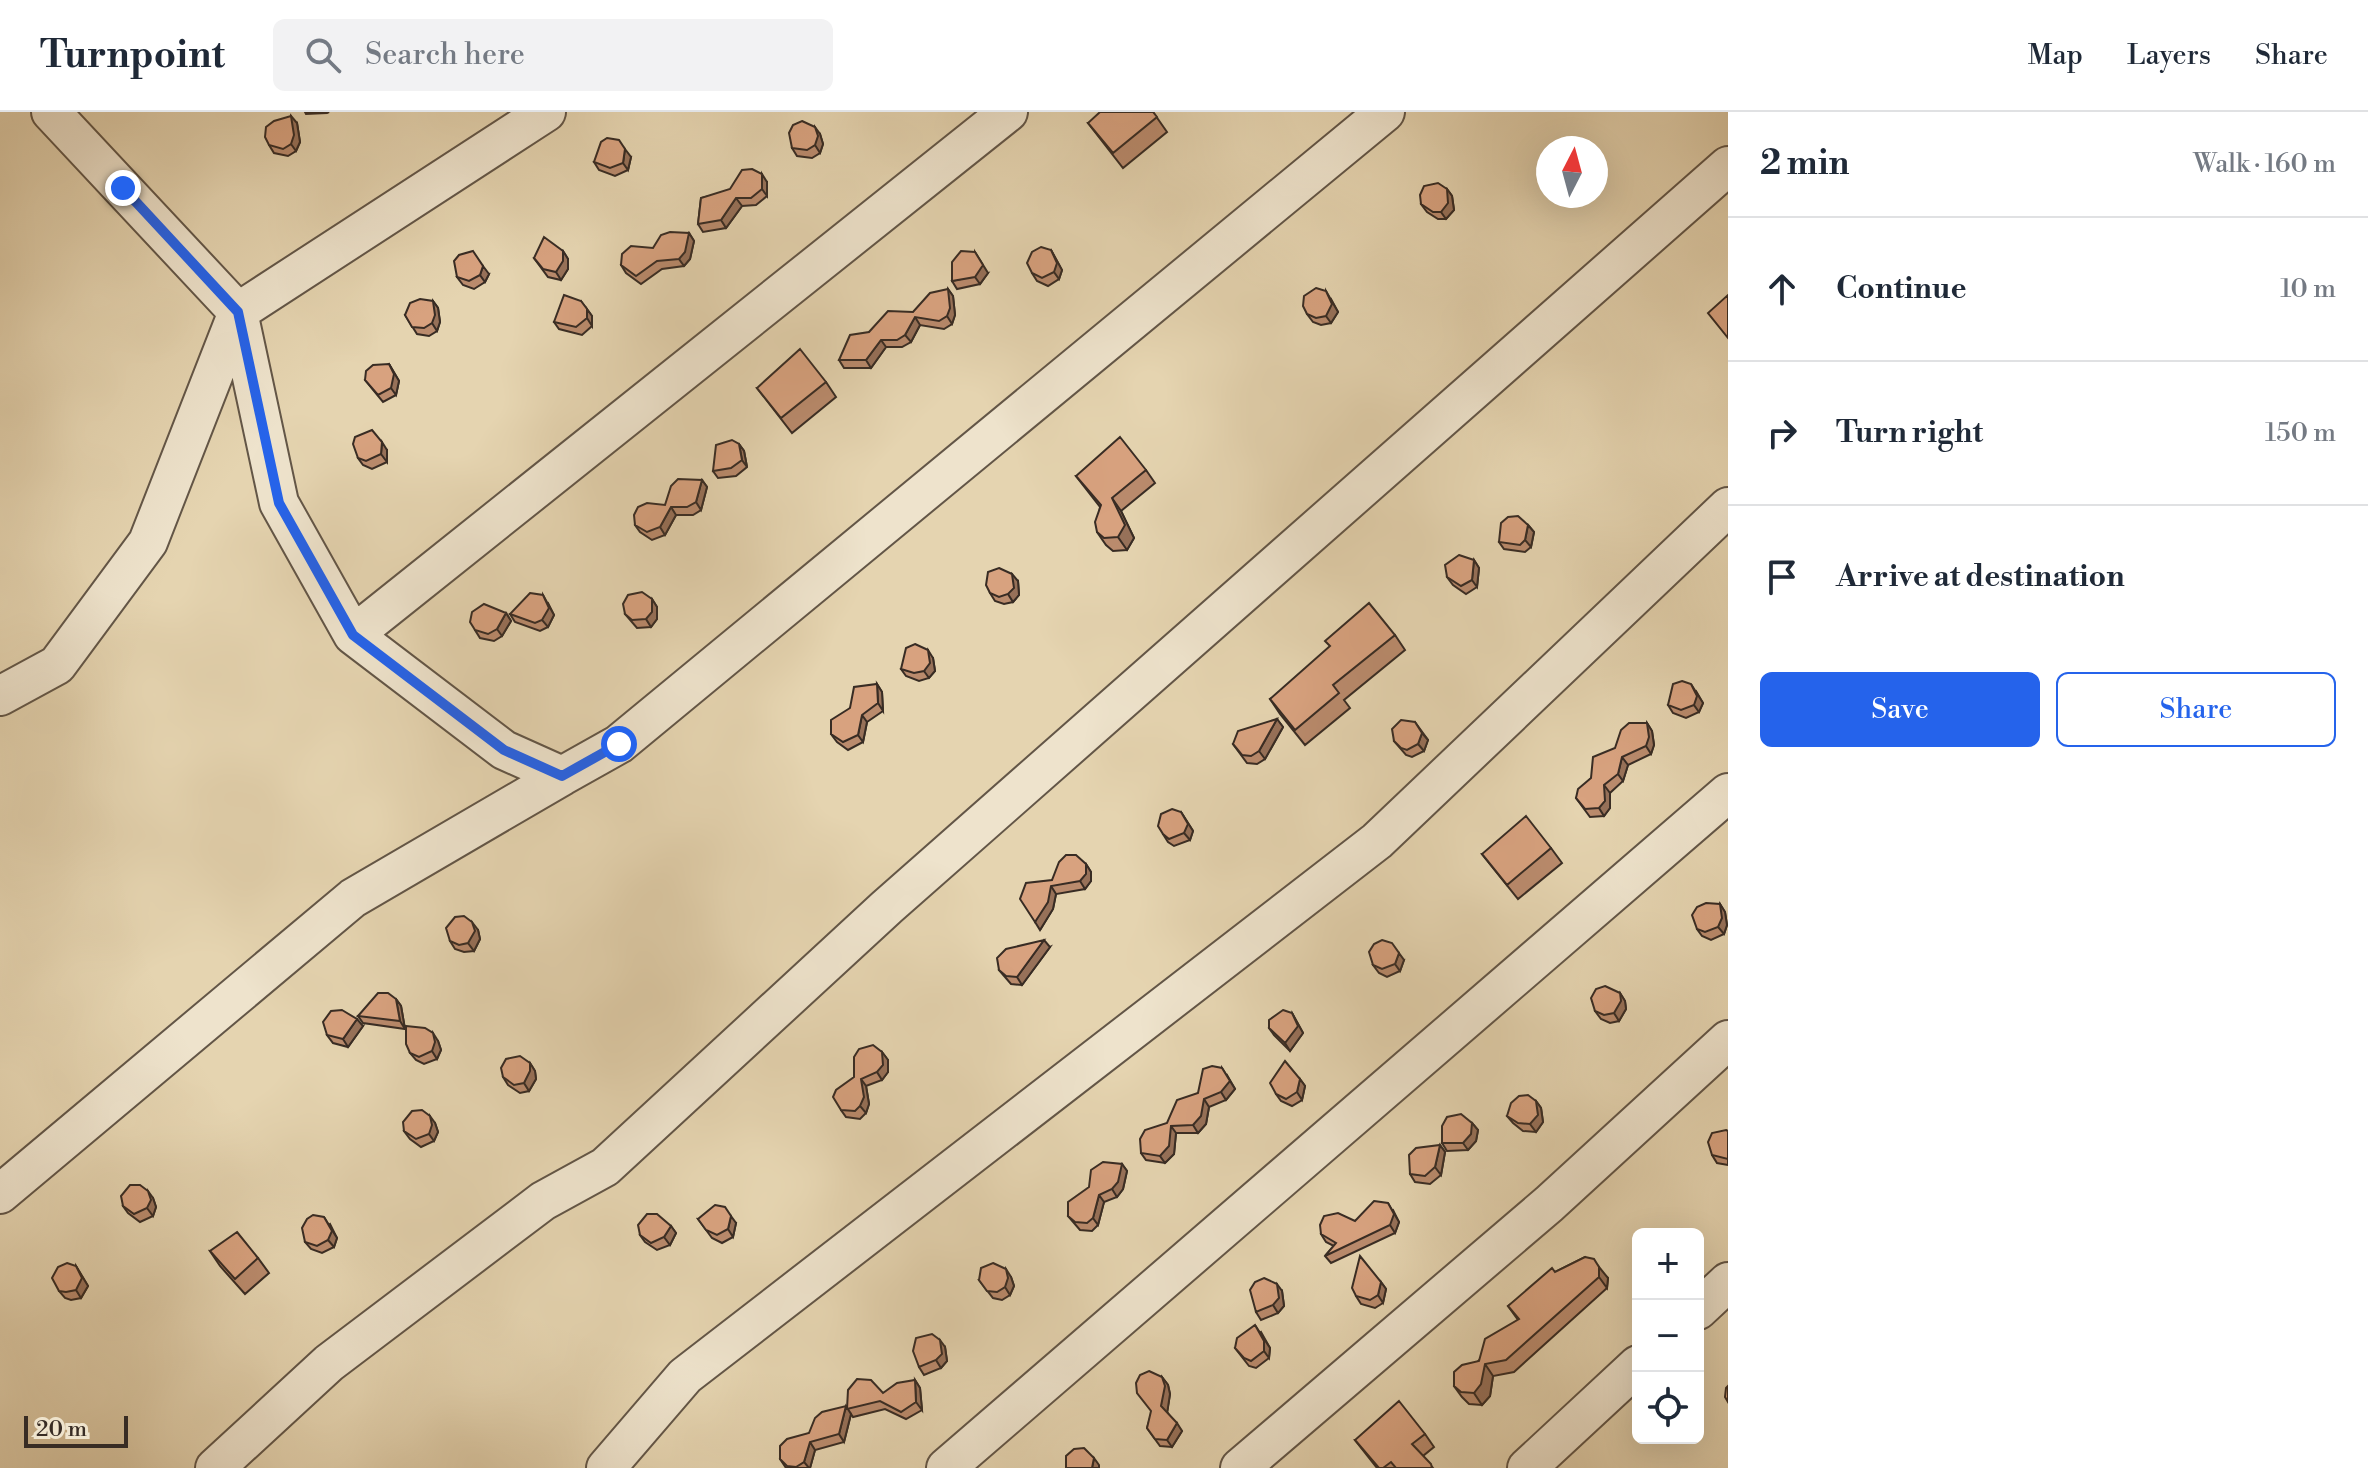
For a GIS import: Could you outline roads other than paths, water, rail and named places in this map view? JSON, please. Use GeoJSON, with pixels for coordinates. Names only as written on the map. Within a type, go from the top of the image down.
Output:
{"type":"FeatureCollection","features":[{"type":"Feature","properties":{"kind":"street"},"geometry":{"type":"LineString","coordinates":[[51,112],[238,312],[279,503],[353,635],[504,750],[562,776]]}},
{"type":"Feature","properties":{"kind":"street"},"geometry":{"type":"LineString","coordinates":[[0,696],[57,665],[148,542],[238,312],[546,112]]}},
{"type":"Feature","properties":{"kind":"street"},"geometry":{"type":"LineString","coordinates":[[353,635],[1008,112]]}},
{"type":"Feature","properties":{"kind":"street"},"geometry":{"type":"LineString","coordinates":[[0,1194],[353,898],[619,744],[1385,112]]}},
{"type":"Feature","properties":{"kind":"street"},"geometry":{"type":"LineString","coordinates":[[215,1468],[329,1363],[543,1201],[605,1167],[887,907],[1728,166]]}},
{"type":"Feature","properties":{"kind":"street"},"geometry":{"type":"LineString","coordinates":[[606,1468],[685,1376],[1377,841],[1728,507]]}},
{"type":"Feature","properties":{"kind":"street"},"geometry":{"type":"LineString","coordinates":[[946,1468],[1728,793]]}},
{"type":"Feature","properties":{"kind":"street"},"geometry":{"type":"LineString","coordinates":[[1240,1468],[1549,1204],[1728,1040]]}},
{"type":"Feature","properties":{"kind":"street"},"geometry":{"type":"LineString","coordinates":[[1704,1304],[1728,1282]]}},
{"type":"Feature","properties":{"kind":"street"},"geometry":{"type":"LineString","coordinates":[[1527,1468],[1632,1371]]}}]}
